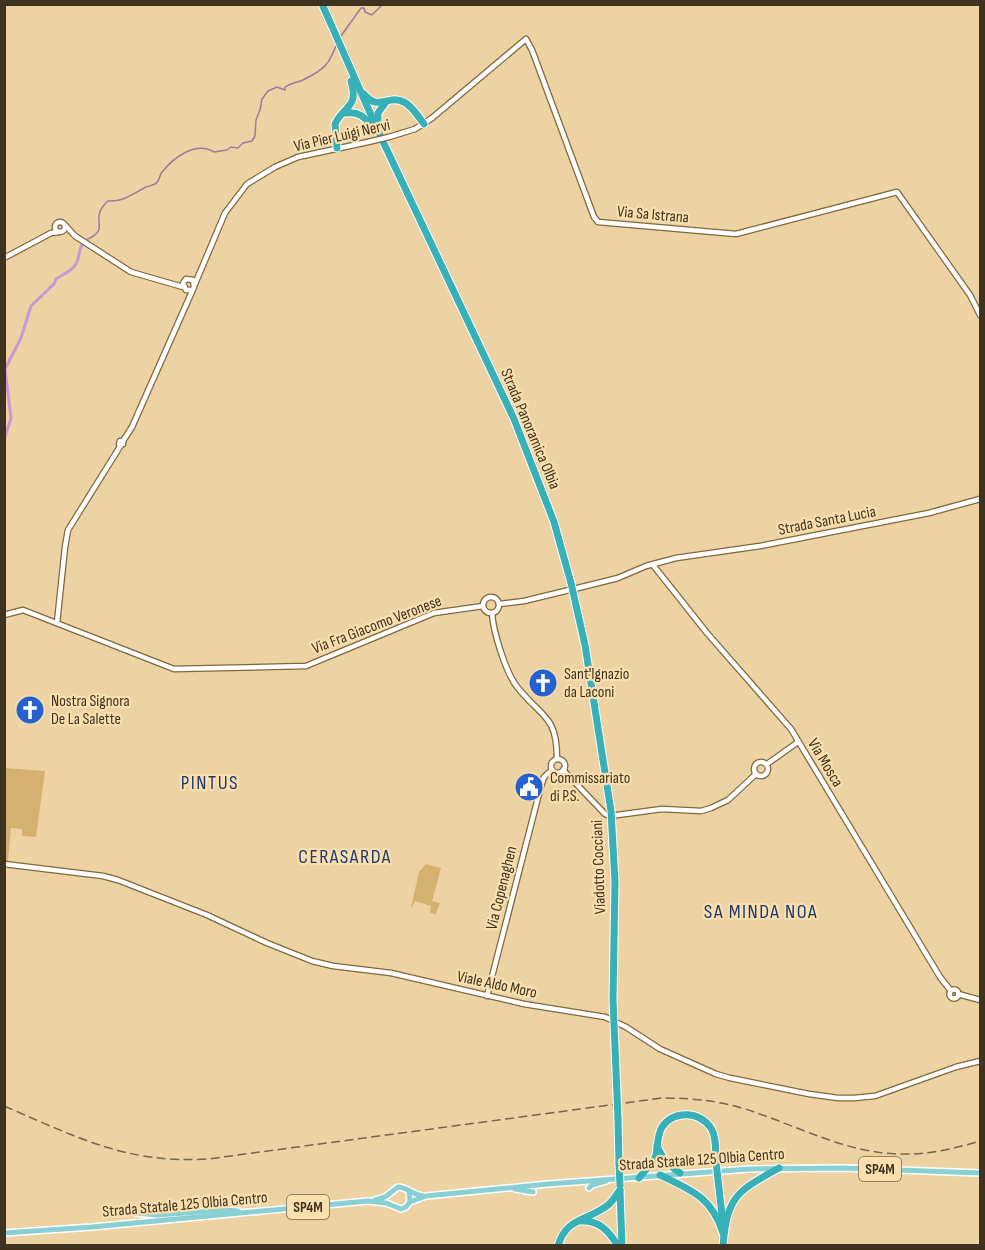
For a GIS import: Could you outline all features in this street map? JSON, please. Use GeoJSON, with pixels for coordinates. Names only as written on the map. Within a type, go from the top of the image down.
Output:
{"type":"FeatureCollection","features":[{"type":"Feature","properties":{"kind":"highway"},"geometry":{"type":"LineString","coordinates":[[322,4],[330,27],[379,134]]}},
{"type":"Feature","properties":{"kind":"highway"},"geometry":{"type":"LineString","coordinates":[[347,64],[355,75],[364,96],[376,103],[403,101],[424,124]]}},
{"type":"Feature","properties":{"kind":"highway"},"geometry":{"type":"LineString","coordinates":[[337,148],[335,124],[353,101],[354,92],[345,68],[347,64]]}},
{"type":"Feature","properties":{"kind":"highway"},"geometry":{"type":"LineString","coordinates":[[379,134],[378,113],[386,102]]}},
{"type":"Feature","properties":{"kind":"highway"},"geometry":{"type":"LineString","coordinates":[[343,114],[352,112],[363,116],[379,134]]}},
{"type":"Feature","properties":{"kind":"highway","name":"Strada Panoramica Olbia"},"geometry":{"type":"LineString","coordinates":[[379,134],[514,419],[554,522],[571,583]]}},
{"type":"Feature","properties":{"kind":"highway","name":"Viadotto Cocciani"},"geometry":{"type":"LineString","coordinates":[[571,583],[585,645],[611,811],[615,881],[613,1000],[620,1187]]}},
{"type":"Feature","properties":{"kind":"highway"},"geometry":{"type":"LineString","coordinates":[[639,1178],[652,1164],[663,1126],[672,1118],[682,1114],[702,1120],[710,1127],[714,1137],[724,1235]]}},
{"type":"Feature","properties":{"kind":"highway"},"geometry":{"type":"LineString","coordinates":[[657,1145],[661,1155],[680,1173]]}},
{"type":"Feature","properties":{"kind":"highway"},"geometry":{"type":"LineString","coordinates":[[723,1245],[727,1216],[739,1193],[750,1183],[779,1168]]}},
{"type":"Feature","properties":{"kind":"highway"},"geometry":{"type":"LineString","coordinates":[[660,1175],[703,1198],[719,1219],[724,1235]]}},
{"type":"Feature","properties":{"kind":"highway"},"geometry":{"type":"LineString","coordinates":[[558,1245],[562,1233],[568,1227],[608,1205],[620,1187]]}},
{"type":"Feature","properties":{"kind":"highway"},"geometry":{"type":"LineString","coordinates":[[620,1187],[621,1244]]}},
{"type":"Feature","properties":{"kind":"highway"},"geometry":{"type":"LineString","coordinates":[[568,1227],[578,1221],[600,1224],[621,1244]]}},
{"type":"Feature","properties":{"kind":"main road","name":"Strada Statale 125 Olbia Centro"},"geometry":{"type":"LineString","coordinates":[[410,1202],[426,1196],[680,1173],[779,1168],[844,1168],[981,1173]]}},
{"type":"Feature","properties":{"kind":"main road"},"geometry":{"type":"LineString","coordinates":[[589,1188],[610,1179]]}},
{"type":"Feature","properties":{"kind":"main road","name":"SP4M"},"geometry":{"type":"LineString","coordinates":[[390,1193],[398,1187],[409,1192]]}},
{"type":"Feature","properties":{"kind":"main road"},"geometry":{"type":"LineString","coordinates":[[511,1187],[533,1192]]}},
{"type":"Feature","properties":{"kind":"main road","name":"Strada Statale 125 Olbia Centro"},"geometry":{"type":"LineString","coordinates":[[409,1192],[426,1196]]}},
{"type":"Feature","properties":{"kind":"main road"},"geometry":{"type":"LineString","coordinates":[[409,1192],[410,1202]]}},
{"type":"Feature","properties":{"kind":"main road","name":"Strada Statale 125 Olbia Centro"},"geometry":{"type":"LineString","coordinates":[[4,1233],[368,1201],[379,1199],[390,1193]]}},
{"type":"Feature","properties":{"kind":"main road"},"geometry":{"type":"LineString","coordinates":[[390,1193],[391,1204]]}},
{"type":"Feature","properties":{"kind":"main road","name":"Strada Statale 125 Olbia Centro"},"geometry":{"type":"LineString","coordinates":[[368,1201],[391,1204]]}},
{"type":"Feature","properties":{"kind":"main road","name":"SP4M"},"geometry":{"type":"LineString","coordinates":[[391,1204],[401,1209],[410,1202]]}},
{"type":"Feature","properties":{"kind":"main road"},"geometry":{"type":"LineString","coordinates":[[136,1213],[157,1215],[226,1210],[248,1213]]}},
{"type":"Feature","properties":{"kind":"street","name":"Via Pier Luigi Nervi"},"geometry":{"type":"LineString","coordinates":[[202,268],[190,279],[185,280],[186,288],[195,284],[202,268],[225,213],[248,184],[262,174],[291,160],[406,133],[424,124],[526,39]]}},
{"type":"Feature","properties":{"kind":"street","name":"Via Sa Istrana"},"geometry":{"type":"LineString","coordinates":[[526,39],[594,217],[598,222],[736,234],[897,192],[970,295],[981,315]]}},
{"type":"Feature","properties":{"kind":"street"},"geometry":{"type":"LineString","coordinates":[[51,233],[60,221],[75,236]]}},
{"type":"Feature","properties":{"kind":"street"},"geometry":{"type":"LineString","coordinates":[[55,226],[60,232]]}},
{"type":"Feature","properties":{"kind":"street"},"geometry":{"type":"LineString","coordinates":[[60,232],[66,226]]}},
{"type":"Feature","properties":{"kind":"street"},"geometry":{"type":"LineString","coordinates":[[4,258],[51,233],[60,232],[75,236],[131,272],[186,288],[186,304],[132,427],[68,530],[64,547],[57,623]]}},
{"type":"Feature","properties":{"kind":"street"},"geometry":{"type":"LineString","coordinates":[[190,279],[195,284]]}},
{"type":"Feature","properties":{"kind":"street","name":"Strada Santa Lucia"},"geometry":{"type":"LineString","coordinates":[[653,565],[676,558],[760,546],[929,513],[981,500]]}},
{"type":"Feature","properties":{"kind":"street"},"geometry":{"type":"LineString","coordinates":[[499,604],[524,601],[590,585],[653,565]]}},
{"type":"Feature","properties":{"kind":"street","name":"Via Mosca"},"geometry":{"type":"LineString","coordinates":[[653,565],[720,648],[781,715],[951,991],[956,990],[958,994],[981,1000]]}},
{"type":"Feature","properties":{"kind":"street"},"geometry":{"type":"LineString","coordinates":[[492,613],[488,612],[483,603],[488,597],[495,598],[499,604]]}},
{"type":"Feature","properties":{"kind":"street"},"geometry":{"type":"LineString","coordinates":[[492,613],[498,609],[499,604]]}},
{"type":"Feature","properties":{"kind":"street","name":"Via Fra Giacomo Veronese"},"geometry":{"type":"LineString","coordinates":[[4,615],[23,610],[174,669],[275,668],[306,666],[434,613],[483,606]]}},
{"type":"Feature","properties":{"kind":"street"},"geometry":{"type":"LineString","coordinates":[[492,613],[494,631],[512,680],[553,727],[556,739],[556,759],[564,763],[563,770]]}},
{"type":"Feature","properties":{"kind":"street"},"geometry":{"type":"LineString","coordinates":[[767,764],[798,742]]}},
{"type":"Feature","properties":{"kind":"street","name":"Via Copenaghen"},"geometry":{"type":"LineString","coordinates":[[487,996],[541,786],[544,777],[554,771],[552,763],[556,759]]}},
{"type":"Feature","properties":{"kind":"street"},"geometry":{"type":"LineString","coordinates":[[756,774],[754,768],[756,763],[761,761],[767,764]]}},
{"type":"Feature","properties":{"kind":"street"},"geometry":{"type":"LineString","coordinates":[[756,774],[765,775],[768,770],[767,764]]}},
{"type":"Feature","properties":{"kind":"street"},"geometry":{"type":"LineString","coordinates":[[554,771],[563,770]]}},
{"type":"Feature","properties":{"kind":"street"},"geometry":{"type":"LineString","coordinates":[[563,770],[605,814],[610,816],[662,809],[701,811],[728,800],[756,774]]}},
{"type":"Feature","properties":{"kind":"street","name":"Viale Aldo Moro"},"geometry":{"type":"LineString","coordinates":[[4,864],[111,878],[207,915],[312,961],[333,966],[392,973],[524,1004],[604,1017],[626,1027],[660,1049],[716,1074],[838,1098],[875,1096],[956,1067],[981,1061]]}},
{"type":"Feature","properties":{"kind":"shaded area"},"geometry":{"type":"Polygon","coordinates":[[[4,768],[45,771],[36,837],[22,836],[22,829],[11,828],[8,862],[4,862],[4,768]]]}},
{"type":"Feature","properties":{"kind":"shaded area"},"geometry":{"type":"Polygon","coordinates":[[[426,864],[441,868],[432,901],[440,903],[436,914],[430,913],[431,906],[415,901],[411,907],[419,872],[426,864]]]}},
{"type":"Feature","properties":{"kind":"waterway"},"geometry":{"type":"LineString","coordinates":[[341,36],[361,8],[372,15],[383,4]]}},
{"type":"Feature","properties":{"kind":"waterway"},"geometry":{"type":"LineString","coordinates":[[88,239],[98,231],[99,213],[108,201],[123,199],[155,184],[162,172],[179,156],[200,148],[214,152],[231,147],[238,148],[243,143],[252,141],[262,99],[268,91],[277,87],[285,90],[285,87],[316,73],[329,61],[337,43]]}},
{"type":"Feature","properties":{"kind":"waterway"},"geometry":{"type":"LineString","coordinates":[[4,440],[11,418],[5,369],[21,338],[31,306],[54,284],[56,279],[74,266],[82,246],[88,239]]}},
{"type":"Feature","properties":{"kind":"railway"},"geometry":{"type":"LineString","coordinates":[[4,1106],[103,1146],[127,1153],[179,1159],[208,1159],[662,1098],[681,1098],[735,1106],[836,1142],[878,1152],[899,1154],[930,1152],[980,1141]]}},
{"type":"Feature","properties":{"kind":"place","name":"Sant'Ignazio da Laconi"},"geometry":{"type":"Point","coordinates":[543,683]}},
{"type":"Feature","properties":{"kind":"place","name":"Nostra Signora De La Salette"},"geometry":{"type":"Point","coordinates":[30,710]}},
{"type":"Feature","properties":{"kind":"place","name":"Commissariato di P.S."},"geometry":{"type":"Point","coordinates":[529,787]}},
{"type":"Feature","properties":{"kind":"district","name":"PINTUS"},"geometry":{"type":"Point","coordinates":[210,783]}},
{"type":"Feature","properties":{"kind":"district","name":"CERASARDA"},"geometry":{"type":"Point","coordinates":[345,857]}},
{"type":"Feature","properties":{"kind":"district","name":"SA MINDA NOA"},"geometry":{"type":"Point","coordinates":[761,912]}}]}
